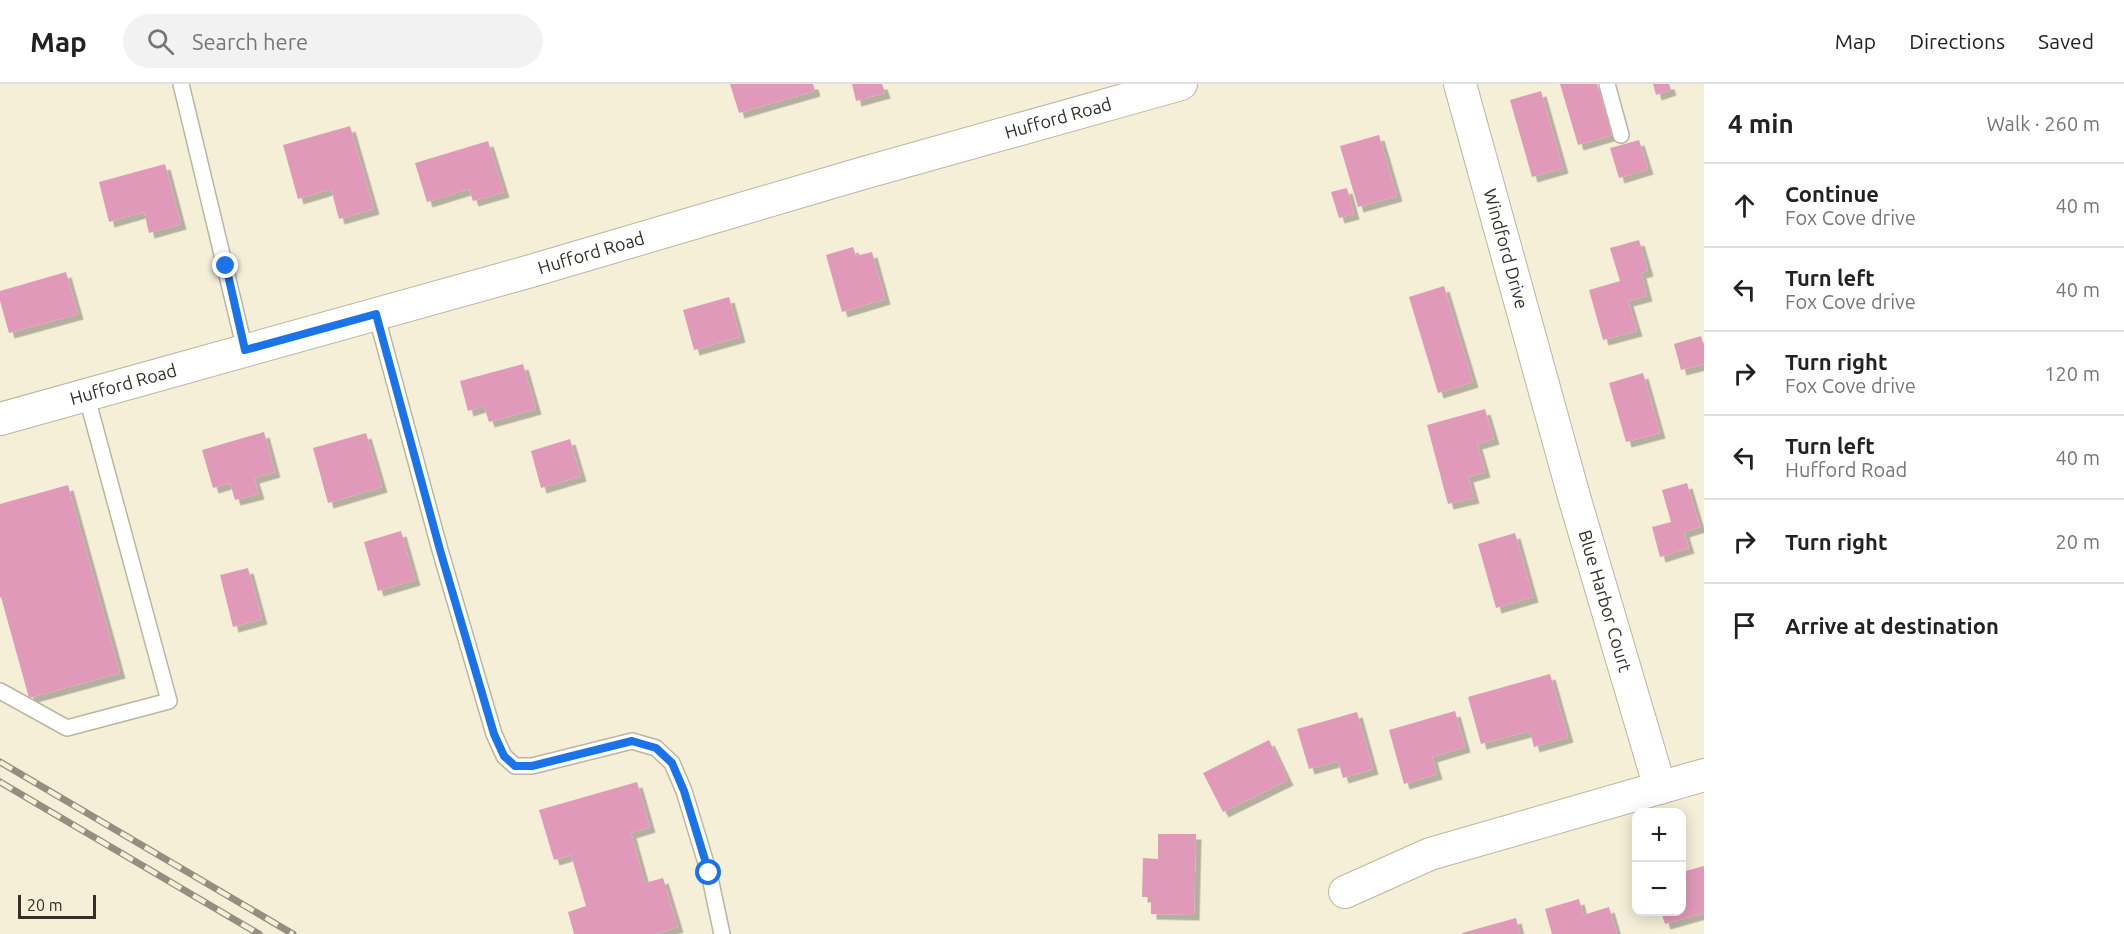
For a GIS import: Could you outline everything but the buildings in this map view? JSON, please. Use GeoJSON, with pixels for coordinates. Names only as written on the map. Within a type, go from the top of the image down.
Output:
{"type":"FeatureCollection","features":[{"type":"Feature","properties":{"kind":"street","name":"Hufford Road"},"geometry":{"type":"LineString","coordinates":[[0,419],[1181,84]]}},
{"type":"Feature","properties":{"kind":"street","name":"Windford Drive"},"geometry":{"type":"LineString","coordinates":[[1460,84],[1552,415]]}},
{"type":"Feature","properties":{"kind":"street","name":"Blue Harbor Court"},"geometry":{"type":"LineString","coordinates":[[1552,415],[1659,788]]}},
{"type":"Feature","properties":{"kind":"street"},"geometry":{"type":"LineString","coordinates":[[1345,892],[1430,854],[1704,775]]}},
{"type":"Feature","properties":{"kind":"lane"},"geometry":{"type":"LineString","coordinates":[[182,84],[245,350]]}},
{"type":"Feature","properties":{"kind":"lane"},"geometry":{"type":"LineString","coordinates":[[1607,84],[1621,135]]}},
{"type":"Feature","properties":{"kind":"lane"},"geometry":{"type":"LineString","coordinates":[[376,314],[440,550],[494,734],[504,756],[515,766],[532,766],[632,741],[656,748],[672,763],[684,791],[709,873],[722,934]]}},
{"type":"Feature","properties":{"kind":"lane"},"geometry":{"type":"LineString","coordinates":[[0,691],[67,728],[169,700],[86,394]]}},
{"type":"Feature","properties":{"kind":"railway"},"geometry":{"type":"LineString","coordinates":[[0,762],[293,934]]}},
{"type":"Feature","properties":{"kind":"railway"},"geometry":{"type":"LineString","coordinates":[[0,782],[259,934]]}},
{"type":"Feature","properties":{"kind":"route"},"geometry":{"type":"LineString","coordinates":[[226,266],[245,350],[376,314],[440,550],[494,734],[504,756],[515,766],[532,766],[632,741],[656,748],[672,763],[684,791],[709,873]]}}]}
